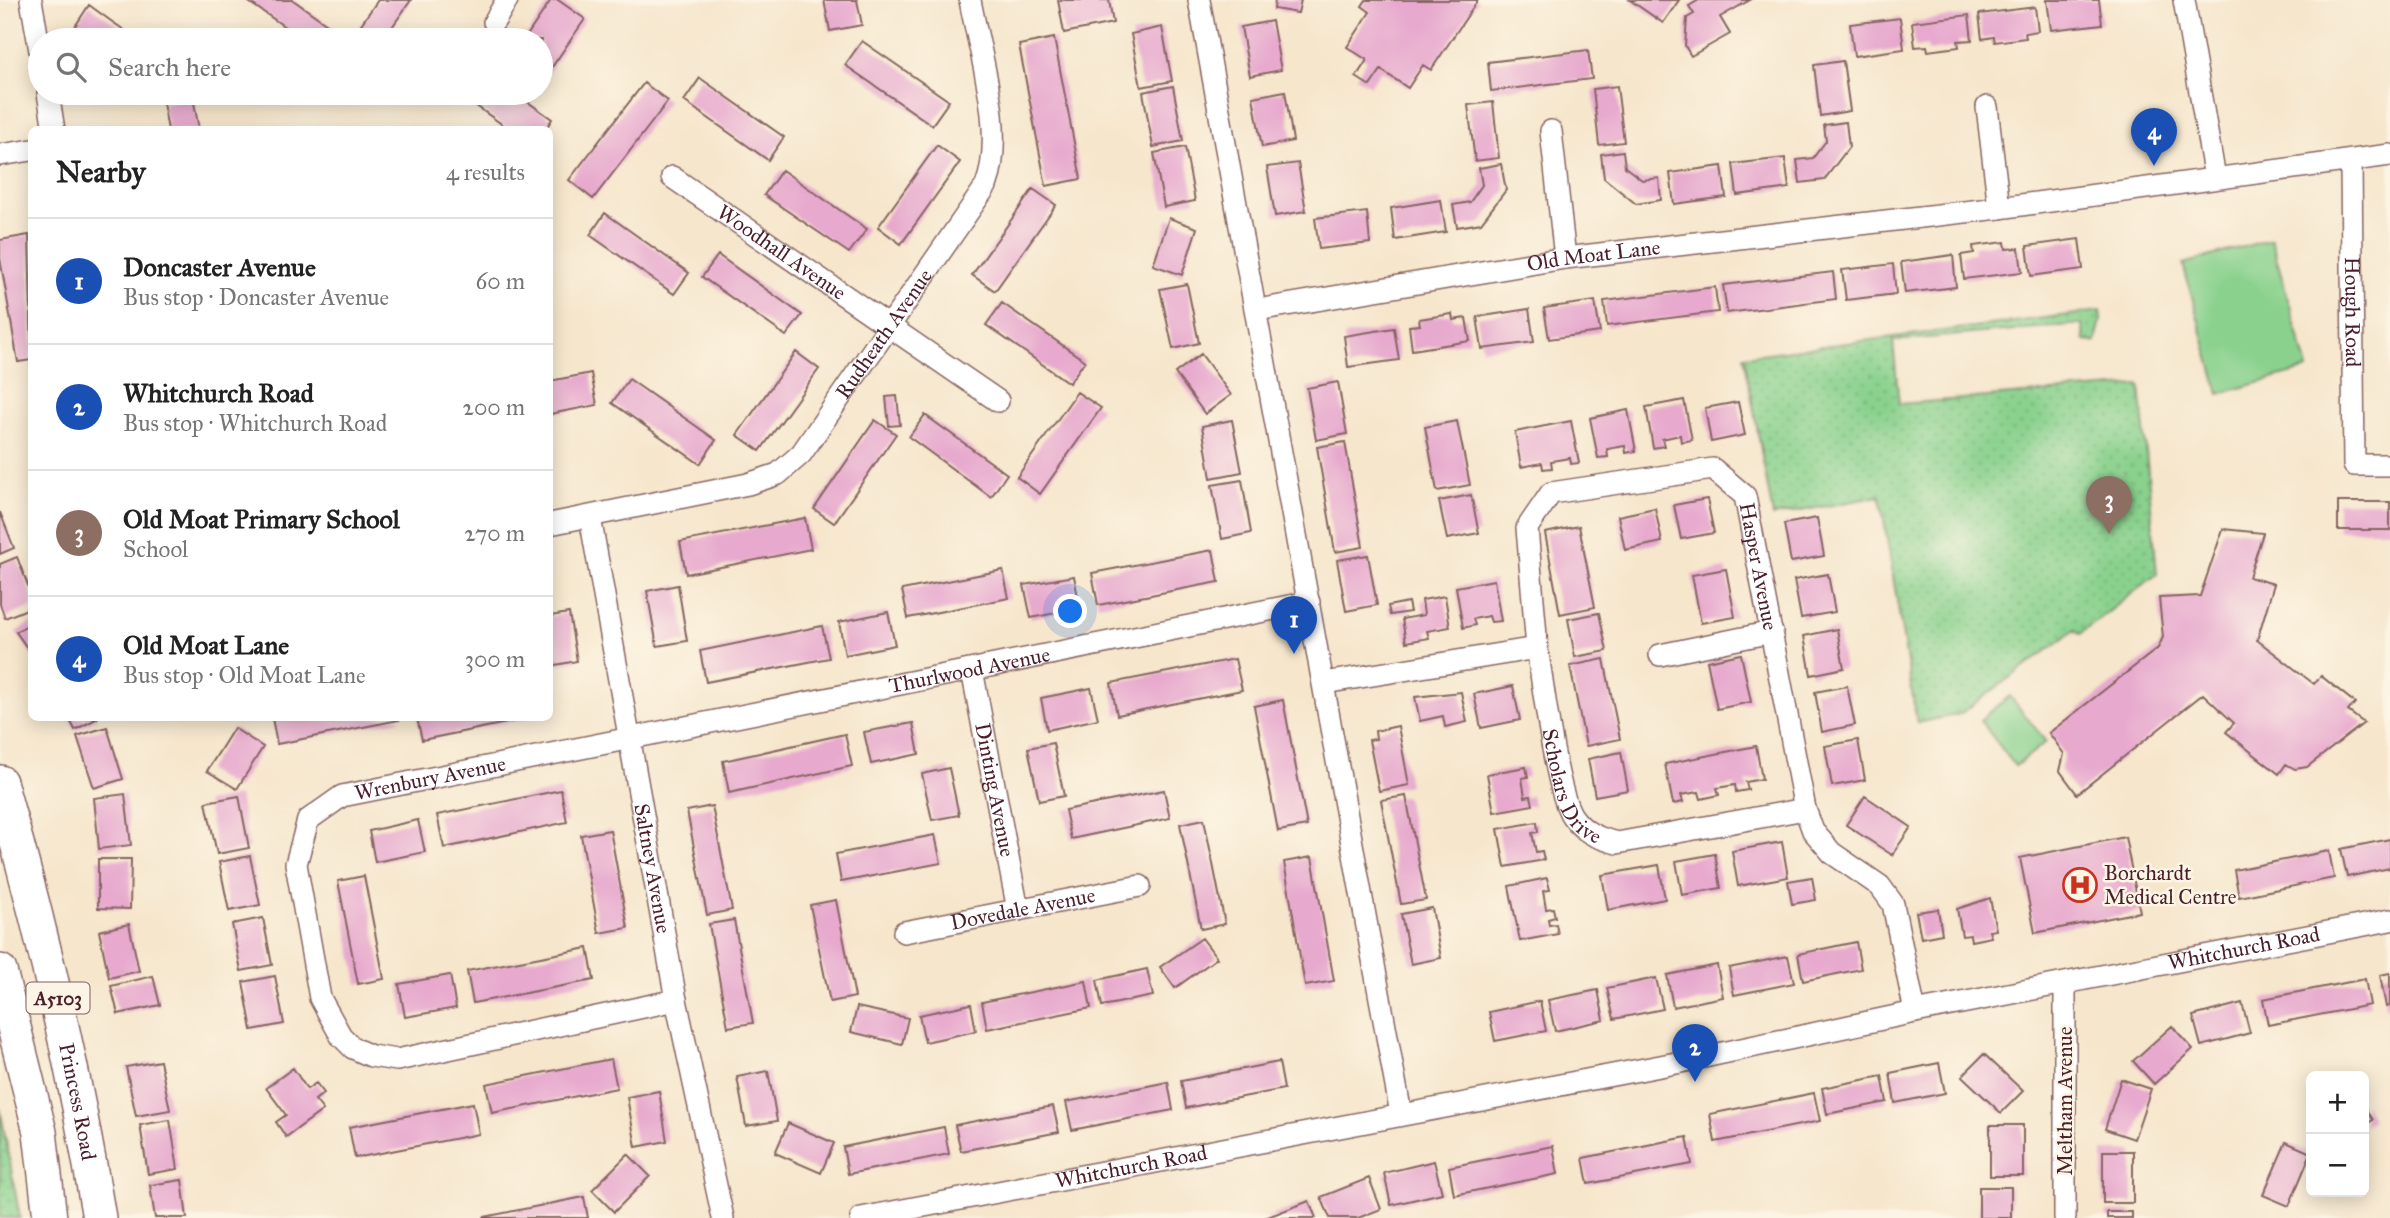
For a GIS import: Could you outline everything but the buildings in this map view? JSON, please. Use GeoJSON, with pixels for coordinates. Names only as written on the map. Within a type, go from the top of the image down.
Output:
{"type":"FeatureCollection","features":[{"type":"Feature","properties":{"kind":"highway","name":"Princess Road"},"geometry":{"type":"LineString","coordinates":[[0,782],[44,939],[65,1031],[99,1218]]}},
{"type":"Feature","properties":{"kind":"highway","name":"Princess Road"},"geometry":{"type":"LineString","coordinates":[[0,971],[40,1132],[50,1218]]}},
{"type":"Feature","properties":{"kind":"street"},"geometry":{"type":"LineString","coordinates":[[31,0],[36,28]]}},
{"type":"Feature","properties":{"kind":"street"},"geometry":{"type":"LineString","coordinates":[[494,22],[507,0]]}},
{"type":"Feature","properties":{"kind":"street","name":"Rudheath Avenue"},"geometry":{"type":"LineString","coordinates":[[553,523],[748,484],[778,474],[801,454],[986,186],[994,163],[995,137],[970,0]]}},
{"type":"Feature","properties":{"kind":"street"},"geometry":{"type":"LineString","coordinates":[[1199,0],[1401,1114]]}},
{"type":"Feature","properties":{"kind":"street"},"geometry":{"type":"LineString","coordinates":[[2184,0],[2215,178]]}},
{"type":"Feature","properties":{"kind":"street"},"geometry":{"type":"LineString","coordinates":[[50,105],[53,126]]}},
{"type":"Feature","properties":{"kind":"street"},"geometry":{"type":"LineString","coordinates":[[1987,107],[1999,208]]}},
{"type":"Feature","properties":{"kind":"street"},"geometry":{"type":"LineString","coordinates":[[1551,131],[1565,258]]}},
{"type":"Feature","properties":{"kind":"street"},"geometry":{"type":"LineString","coordinates":[[0,155],[28,151]]}},
{"type":"Feature","properties":{"kind":"street","name":"Old Moat Lane"},"geometry":{"type":"LineString","coordinates":[[1257,310],[1565,258],[1999,208],[2390,155]]}},
{"type":"Feature","properties":{"kind":"street","name":"Hough Road"},"geometry":{"type":"LineString","coordinates":[[2351,162],[2354,465],[2390,465]]}},
{"type":"Feature","properties":{"kind":"street","name":"Woodhall Avenue"},"geometry":{"type":"LineString","coordinates":[[672,177],[892,325],[998,401]]}},
{"type":"Feature","properties":{"kind":"street","name":"Hasper Avenue"},"geometry":{"type":"LineString","coordinates":[[1536,648],[1527,528],[1550,493],[1713,469],[1745,496],[1805,809],[1813,831],[1832,853],[1880,886],[1893,904],[1915,1012]]}},
{"type":"Feature","properties":{"kind":"street","name":"Saltney Avenue"},"geometry":{"type":"LineString","coordinates":[[590,517],[676,1000],[723,1218]]}},
{"type":"Feature","properties":{"kind":"street","name":"Thurlwood Avenue"},"geometry":{"type":"LineString","coordinates":[[630,739],[1309,602]]}},
{"type":"Feature","properties":{"kind":"street"},"geometry":{"type":"LineString","coordinates":[[1660,656],[1772,632]]}},
{"type":"Feature","properties":{"kind":"street"},"geometry":{"type":"LineString","coordinates":[[1324,683],[1536,648]]}},
{"type":"Feature","properties":{"kind":"street","name":"Scholars Drive"},"geometry":{"type":"LineString","coordinates":[[1536,648],[1562,789],[1570,814],[1595,837],[1617,843],[1805,809]]}},
{"type":"Feature","properties":{"kind":"street","name":"Dinting Avenue"},"geometry":{"type":"LineString","coordinates":[[972,670],[1018,910]]}},
{"type":"Feature","properties":{"kind":"street","name":"Wrenbury Avenue"},"geometry":{"type":"LineString","coordinates":[[630,739],[342,796],[308,820],[296,864],[310,944],[320,998],[341,1036],[362,1052],[397,1060],[676,1000]]}},
{"type":"Feature","properties":{"kind":"street","name":"Dovedale Avenue"},"geometry":{"type":"LineString","coordinates":[[904,932],[1140,886]]}},
{"type":"Feature","properties":{"kind":"street","name":"Whitchurch Road"},"geometry":{"type":"LineString","coordinates":[[862,1218],[1676,1063],[1915,1012],[2390,919]]}},
{"type":"Feature","properties":{"kind":"street","name":"Meltham Avenue"},"geometry":{"type":"LineString","coordinates":[[2065,984],[2065,1218]]}},
{"type":"Feature","properties":{"kind":"green space"},"geometry":{"type":"Polygon","coordinates":[[[2271,239],[2308,369],[2219,394],[2183,264],[2271,239]]]}},
{"type":"Feature","properties":{"kind":"green space"},"geometry":{"type":"Polygon","coordinates":[[[2100,311],[2101,320],[2096,342],[2085,341],[2082,324],[1893,341],[1899,404],[2140,385],[2157,574],[2080,634],[2075,630],[1960,714],[1917,723],[1880,496],[1773,516],[1744,356],[2100,311]]]}},
{"type":"Feature","properties":{"kind":"green space"},"geometry":{"type":"Polygon","coordinates":[[[2010,696],[2046,742],[2015,766],[1980,720],[2010,696]]]}},
{"type":"Feature","properties":{"kind":"green space"},"geometry":{"type":"Polygon","coordinates":[[[0,1108],[20,1218],[0,1218],[0,1108]]]}},
{"type":"Feature","properties":{"kind":"place","name":"Old Moat Lane"},"geometry":{"type":"Point","coordinates":[2154,166]}},
{"type":"Feature","properties":{"kind":"place","name":"Old Moat Primary School"},"geometry":{"type":"Point","coordinates":[2109,534]}},
{"type":"Feature","properties":{"kind":"place","name":"Doncaster Avenue"},"geometry":{"type":"Point","coordinates":[1294,654]}},
{"type":"Feature","properties":{"kind":"place","name":"Borchardt Medical Centre"},"geometry":{"type":"Point","coordinates":[2080,885]}},
{"type":"Feature","properties":{"kind":"place","name":"Whitchurch Road"},"geometry":{"type":"Point","coordinates":[1695,1082]}}]}
